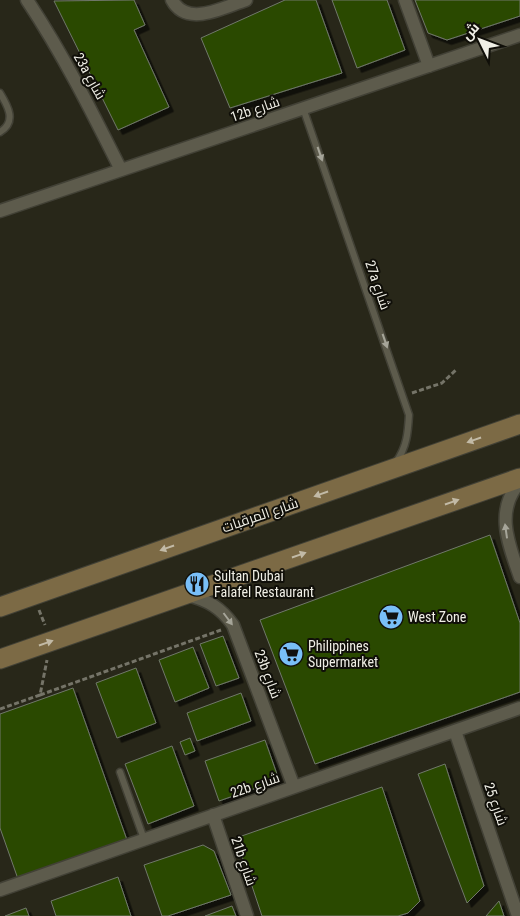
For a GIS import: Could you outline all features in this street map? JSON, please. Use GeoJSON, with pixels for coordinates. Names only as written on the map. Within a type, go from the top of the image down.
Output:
{"type":"FeatureCollection","features":[{"type":"Feature","properties":{"kind":"street","name":"23a شارع"},"geometry":{"type":"LineString","coordinates":[[27,0],[46,28],[86,98],[121,170]]}},
{"type":"Feature","properties":{"kind":"street"},"geometry":{"type":"LineString","coordinates":[[172,0],[180,10],[196,15],[246,0]]}},
{"type":"Feature","properties":{"kind":"street"},"geometry":{"type":"LineString","coordinates":[[405,0],[430,66]]}},
{"type":"Feature","properties":{"kind":"street","name":"12b شارع"},"geometry":{"type":"LineString","coordinates":[[0,211],[520,35]]}},
{"type":"Feature","properties":{"kind":"street","name":"شارع المرقبات"},"geometry":{"type":"LineString","coordinates":[[1,606],[520,424]]}},
{"type":"Feature","properties":{"kind":"street"},"geometry":{"type":"LineString","coordinates":[[0,659],[520,478]]}},
{"type":"Feature","properties":{"kind":"street"},"geometry":{"type":"LineString","coordinates":[[520,482],[510,498],[505,524],[507,538],[520,577]]}},
{"type":"Feature","properties":{"kind":"street","name":"23b شارع"},"geometry":{"type":"LineString","coordinates":[[187,595],[201,598],[214,604],[233,625],[294,787]]}},
{"type":"Feature","properties":{"kind":"street","name":"22b شارع"},"geometry":{"type":"LineString","coordinates":[[0,890],[520,708]]}},
{"type":"Feature","properties":{"kind":"street","name":"شارع 25"},"geometry":{"type":"LineString","coordinates":[[455,731],[518,916]]}},
{"type":"Feature","properties":{"kind":"street","name":"21b شارع"},"geometry":{"type":"LineString","coordinates":[[212,816],[246,916]]}},
{"type":"Feature","properties":{"kind":"lane"},"geometry":{"type":"LineString","coordinates":[[0,93],[10,114],[9,123],[0,132]]}},
{"type":"Feature","properties":{"kind":"lane","name":"27a شارع"},"geometry":{"type":"LineString","coordinates":[[304,108],[409,415],[408,434],[402,453],[392,469]]}},
{"type":"Feature","properties":{"kind":"lane"},"geometry":{"type":"LineString","coordinates":[[120,772],[144,840]]}},
{"type":"Feature","properties":{"kind":"path"},"geometry":{"type":"LineString","coordinates":[[404,396],[442,383],[457,370]]}},
{"type":"Feature","properties":{"kind":"path"},"geometry":{"type":"LineString","coordinates":[[40,695],[233,625]]}},
{"type":"Feature","properties":{"kind":"building"},"geometry":{"type":"Polygon","coordinates":[[[134,0],[145,25],[134,30],[169,107],[118,130],[54,1],[134,0]]]}},
{"type":"Feature","properties":{"kind":"building"},"geometry":{"type":"Polygon","coordinates":[[[285,0],[316,0],[342,73],[230,108],[201,38],[285,0]]]}},
{"type":"Feature","properties":{"kind":"building"},"geometry":{"type":"Polygon","coordinates":[[[332,0],[387,0],[405,50],[357,68],[332,0]]]}},
{"type":"Feature","properties":{"kind":"building"},"geometry":{"type":"Polygon","coordinates":[[[415,0],[520,0],[520,16],[447,40],[428,33],[415,0]]]}},
{"type":"Feature","properties":{"kind":"building"},"geometry":{"type":"Polygon","coordinates":[[[490,535],[520,623],[520,692],[315,764],[260,620],[490,535]]]}},
{"type":"Feature","properties":{"kind":"building"},"geometry":{"type":"Polygon","coordinates":[[[223,636],[239,678],[216,686],[200,644],[223,636]]]}},
{"type":"Feature","properties":{"kind":"building"},"geometry":{"type":"Polygon","coordinates":[[[193,647],[209,688],[175,702],[159,660],[193,647]]]}},
{"type":"Feature","properties":{"kind":"building"},"geometry":{"type":"Polygon","coordinates":[[[136,668],[156,723],[117,738],[96,683],[136,668]]]}},
{"type":"Feature","properties":{"kind":"building"},"geometry":{"type":"Polygon","coordinates":[[[73,688],[127,840],[18,879],[0,828],[0,714],[73,688]]]}},
{"type":"Feature","properties":{"kind":"building"},"geometry":{"type":"Polygon","coordinates":[[[241,693],[251,721],[197,741],[187,713],[241,693]]]}},
{"type":"Feature","properties":{"kind":"building"},"geometry":{"type":"Polygon","coordinates":[[[190,738],[195,751],[185,755],[180,742],[190,738]]]}},
{"type":"Feature","properties":{"kind":"building"},"geometry":{"type":"Polygon","coordinates":[[[265,740],[279,780],[219,801],[205,761],[265,740]]]}},
{"type":"Feature","properties":{"kind":"building"},"geometry":{"type":"Polygon","coordinates":[[[172,746],[194,806],[148,824],[125,764],[172,746]]]}},
{"type":"Feature","properties":{"kind":"building"},"geometry":{"type":"Polygon","coordinates":[[[445,764],[484,886],[467,903],[418,774],[445,764]]]}},
{"type":"Feature","properties":{"kind":"building"},"geometry":{"type":"Polygon","coordinates":[[[382,787],[420,901],[408,913],[398,916],[262,916],[236,838],[382,787]]]}},
{"type":"Feature","properties":{"kind":"building"},"geometry":{"type":"Polygon","coordinates":[[[203,845],[214,851],[231,895],[168,916],[162,916],[144,865],[203,845]]]}},
{"type":"Feature","properties":{"kind":"building"},"geometry":{"type":"Polygon","coordinates":[[[118,877],[131,916],[56,916],[51,901],[118,877]]]}},
{"type":"Feature","properties":{"kind":"building"},"geometry":{"type":"Polygon","coordinates":[[[499,901],[504,916],[486,916],[499,901]]]}},
{"type":"Feature","properties":{"kind":"building"},"geometry":{"type":"Polygon","coordinates":[[[232,906],[236,916],[205,916],[232,906]]]}},
{"type":"Feature","properties":{"kind":"building"},"geometry":{"type":"Polygon","coordinates":[[[26,908],[29,916],[5,916],[26,908]]]}},
{"type":"Feature","properties":{"kind":"place","name":"Sultan Dubai Falafel Restaurant"},"geometry":{"type":"Point","coordinates":[197,584]}},
{"type":"Feature","properties":{"kind":"place","name":"West Zone"},"geometry":{"type":"Point","coordinates":[391,617]}},
{"type":"Feature","properties":{"kind":"place","name":"Philippines Supermarket"},"geometry":{"type":"Point","coordinates":[291,654]}}]}
